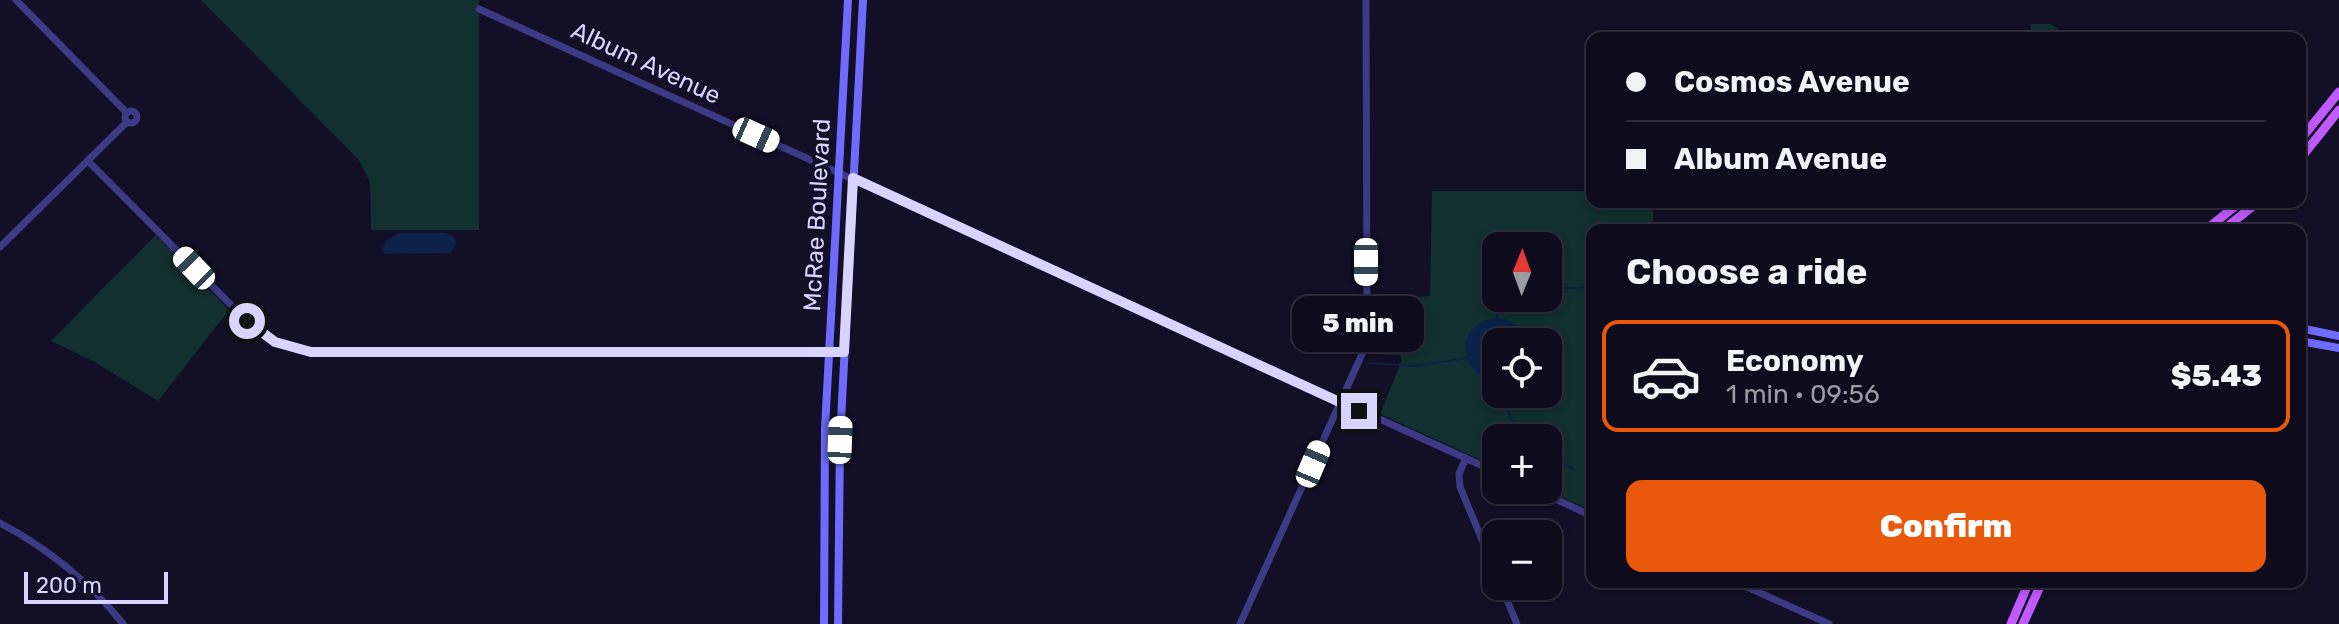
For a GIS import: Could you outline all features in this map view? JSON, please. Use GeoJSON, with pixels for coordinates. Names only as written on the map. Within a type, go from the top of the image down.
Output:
{"type":"FeatureCollection","features":[{"type":"Feature","properties":{"kind":"main road","name":"McRae Boulevard"},"geometry":{"type":"LineString","coordinates":[[824,624],[825,429],[848,0]]}},
{"type":"Feature","properties":{"kind":"main road","name":"McRae Boulevard"},"geometry":{"type":"LineString","coordinates":[[838,624],[839,476],[863,0]]}},
{"type":"Feature","properties":{"kind":"main road"},"geometry":{"type":"LineString","coordinates":[[2306,133],[2339,92]]}},
{"type":"Feature","properties":{"kind":"main road"},"geometry":{"type":"LineString","coordinates":[[2306,151],[2339,110]]}},
{"type":"Feature","properties":{"kind":"main road"},"geometry":{"type":"LineString","coordinates":[[2213,224],[2233,208]]}},
{"type":"Feature","properties":{"kind":"main road"},"geometry":{"type":"LineString","coordinates":[[2230,224],[2250,208]]}},
{"type":"Feature","properties":{"kind":"main road"},"geometry":{"type":"LineString","coordinates":[[836,239],[850,241]]}},
{"type":"Feature","properties":{"kind":"main road"},"geometry":{"type":"LineString","coordinates":[[2306,329],[2339,336]]}},
{"type":"Feature","properties":{"kind":"main road"},"geometry":{"type":"LineString","coordinates":[[2306,342],[2339,348]]}},
{"type":"Feature","properties":{"kind":"main road"},"geometry":{"type":"LineString","coordinates":[[2011,624],[2026,588]]}},
{"type":"Feature","properties":{"kind":"main road"},"geometry":{"type":"LineString","coordinates":[[2023,624],[2039,588]]}},
{"type":"Feature","properties":{"kind":"street"},"geometry":{"type":"LineString","coordinates":[[0,247],[88,161],[127,117],[16,0]]}},
{"type":"Feature","properties":{"kind":"street"},"geometry":{"type":"LineString","coordinates":[[1240,624],[1360,361],[1367,329],[1366,0]]}},
{"type":"Feature","properties":{"kind":"street","name":"Album Avenue"},"geometry":{"type":"LineString","coordinates":[[479,9],[1482,465]]}},
{"type":"Feature","properties":{"kind":"street"},"geometry":{"type":"LineString","coordinates":[[88,161],[247,321],[268,338],[298,351],[844,352]]}},
{"type":"Feature","properties":{"kind":"street"},"geometry":{"type":"LineString","coordinates":[[1466,458],[1459,474],[1460,487],[1482,540]]}},
{"type":"Feature","properties":{"kind":"street"},"geometry":{"type":"LineString","coordinates":[[1562,502],[1586,513]]}},
{"type":"Feature","properties":{"kind":"street"},"geometry":{"type":"LineString","coordinates":[[0,523],[40,548],[77,577],[123,624]]}},
{"type":"Feature","properties":{"kind":"street"},"geometry":{"type":"LineString","coordinates":[[1749,588],[1829,624]]}},
{"type":"Feature","properties":{"kind":"street"},"geometry":{"type":"LineString","coordinates":[[1507,600],[1517,624]]}},
{"type":"Feature","properties":{"kind":"green space"},"geometry":{"type":"Polygon","coordinates":[[[201,0],[479,0],[479,230],[371,230],[370,182],[359,160],[201,0]]]}},
{"type":"Feature","properties":{"kind":"green space"},"geometry":{"type":"Polygon","coordinates":[[[2031,24],[2051,24],[2062,32],[2031,32],[2031,24]]]}},
{"type":"Feature","properties":{"kind":"green space"},"geometry":{"type":"Polygon","coordinates":[[[1432,191],[1586,191],[1586,208],[1653,208],[1653,224],[1586,224],[1586,508],[1562,497],[1562,424],[1482,424],[1482,461],[1380,414],[1402,360],[1400,355],[1372,354],[1376,326],[1399,326],[1398,299],[1430,296],[1432,191]]]}},
{"type":"Feature","properties":{"kind":"green space"},"geometry":{"type":"Polygon","coordinates":[[[156,235],[229,310],[158,401],[93,361],[51,341],[156,235]]]}},
{"type":"Feature","properties":{"kind":"water"},"geometry":{"type":"Polygon","coordinates":[[[398,233],[446,233],[455,237],[456,245],[450,253],[385,254],[382,251],[385,242],[398,233]]]}},
{"type":"Feature","properties":{"kind":"water"},"geometry":{"type":"Polygon","coordinates":[[[1497,318],[1519,328],[1482,328],[1482,376],[1473,368],[1465,348],[1473,328],[1483,321],[1497,318]]]}},
{"type":"Feature","properties":{"kind":"waterway"},"geometry":{"type":"LineString","coordinates":[[1562,288],[1586,285]]}},
{"type":"Feature","properties":{"kind":"waterway"},"geometry":{"type":"LineString","coordinates":[[1497,318],[1498,312]]}},
{"type":"Feature","properties":{"kind":"waterway"},"geometry":{"type":"LineString","coordinates":[[1369,363],[1414,366],[1467,358]]}},
{"type":"Feature","properties":{"kind":"waterway"},"geometry":{"type":"LineString","coordinates":[[1508,408],[1513,424]]}},
{"type":"Feature","properties":{"kind":"waterway"},"geometry":{"type":"LineString","coordinates":[[1562,463],[1573,469]]}},
{"type":"Feature","properties":{"kind":"route"},"geometry":{"type":"LineString","coordinates":[[247,321],[275,342],[298,351],[311,352],[844,352],[853,178],[1359,411]]}}]}
